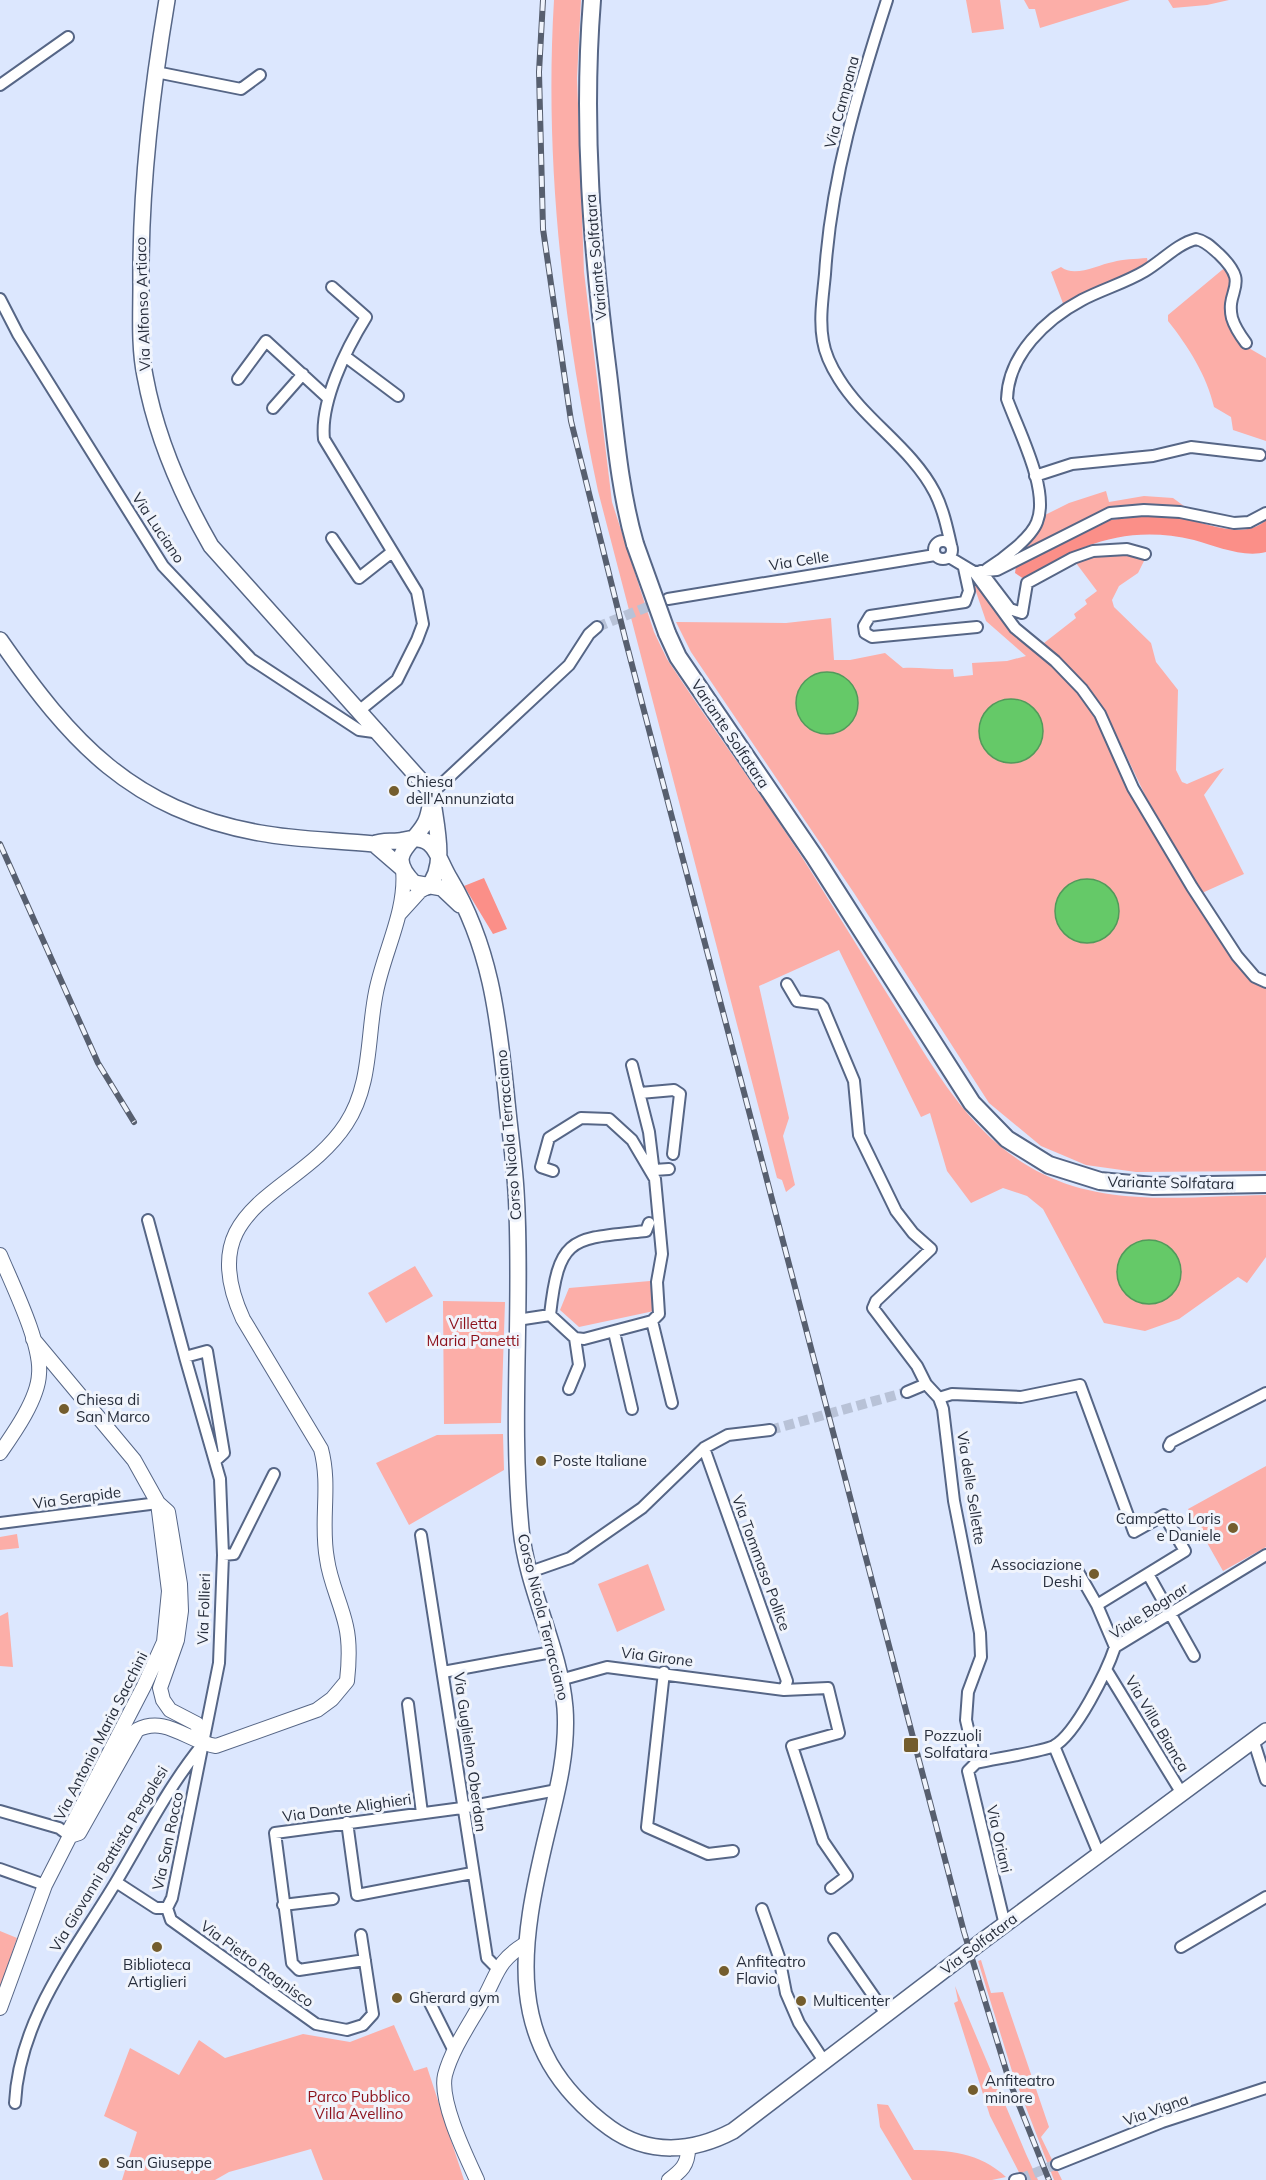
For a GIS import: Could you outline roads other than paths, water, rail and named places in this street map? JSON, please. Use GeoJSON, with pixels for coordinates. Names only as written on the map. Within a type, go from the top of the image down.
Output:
{"type":"FeatureCollection","features":[{"type":"Feature","properties":{"kind":"main road","name":"Via Alfonso Artiaco"},"geometry":{"type":"LineString","coordinates":[[167,0],[144,167],[140,235],[141,340],[145,376],[161,437],[189,508],[211,546],[381,733],[432,796]]}},
{"type":"Feature","properties":{"kind":"main road","name":"Variante Solfatara"},"geometry":{"type":"LineString","coordinates":[[592,0],[586,105],[593,259],[620,472],[626,510],[635,544],[678,657],[814,856],[972,1103],[1006,1138],[1049,1166],[1100,1181],[1153,1186],[1266,1184]]}},
{"type":"Feature","properties":{"kind":"main road"},"geometry":{"type":"LineString","coordinates":[[0,640],[69,731],[107,767],[153,797],[200,818],[240,829],[279,836],[374,844],[413,837],[428,841],[438,855]]}},
{"type":"Feature","properties":{"kind":"main road"},"geometry":{"type":"LineString","coordinates":[[403,869],[402,852],[426,821],[432,796]]}},
{"type":"Feature","properties":{"kind":"main road"},"geometry":{"type":"LineString","coordinates":[[427,887],[438,870],[436,809],[432,796]]}},
{"type":"Feature","properties":{"kind":"main road"},"geometry":{"type":"LineString","coordinates":[[374,844],[403,869],[414,883],[442,888],[466,909]]}},
{"type":"Feature","properties":{"kind":"main road","name":"Corso Nicola Terracciano"},"geometry":{"type":"LineString","coordinates":[[438,855],[466,909],[484,951],[501,1037],[516,1193],[517,1479],[522,1534],[565,1705],[566,1737],[557,1790],[532,1893],[525,1944],[525,1974],[533,2023],[542,2049],[554,2068],[594,2115],[618,2133],[643,2144],[688,2149]]}},
{"type":"Feature","properties":{"kind":"main road","name":"Via Solfatara"},"geometry":{"type":"LineString","coordinates":[[688,2149],[711,2143],[733,2131],[1259,1735]]}},
{"type":"Feature","properties":{"kind":"street","name":"Via Campana"},"geometry":{"type":"LineString","coordinates":[[887,0],[854,103],[830,213],[821,321],[827,355],[839,380],[921,471],[941,506],[951,545]]}},
{"type":"Feature","properties":{"kind":"street"},"geometry":{"type":"LineString","coordinates":[[0,85],[68,37]]}},
{"type":"Feature","properties":{"kind":"street"},"geometry":{"type":"LineString","coordinates":[[156,72],[241,89],[260,75]]}},
{"type":"Feature","properties":{"kind":"street"},"geometry":{"type":"LineString","coordinates":[[977,627],[872,637],[865,633],[864,626],[870,616],[965,602],[977,570],[1016,547],[1037,524],[1040,511],[1035,476],[1007,399],[1007,386],[1021,354],[1034,336],[1066,309],[1133,278],[1191,240],[1202,240],[1231,266],[1237,278],[1232,316],[1236,330],[1246,343]]}},
{"type":"Feature","properties":{"kind":"street"},"geometry":{"type":"LineString","coordinates":[[332,287],[366,317],[328,398],[323,428],[324,439],[417,592],[423,624],[397,680],[360,710]]}},
{"type":"Feature","properties":{"kind":"street","name":"Via Luciano"},"geometry":{"type":"LineString","coordinates":[[0,299],[18,334],[162,566],[251,659],[359,730],[381,733]]}},
{"type":"Feature","properties":{"kind":"street"},"geometry":{"type":"LineString","coordinates":[[238,379],[266,341],[328,398]]}},
{"type":"Feature","properties":{"kind":"street"},"geometry":{"type":"LineString","coordinates":[[346,357],[398,396]]}},
{"type":"Feature","properties":{"kind":"street"},"geometry":{"type":"LineString","coordinates":[[273,408],[303,374]]}},
{"type":"Feature","properties":{"kind":"street"},"geometry":{"type":"LineString","coordinates":[[1035,476],[1072,464],[1153,456],[1191,447],[1260,454]]}},
{"type":"Feature","properties":{"kind":"street"},"geometry":{"type":"LineString","coordinates":[[977,570],[1007,566],[1110,513],[1144,510],[1180,512],[1234,523],[1249,522],[1266,513]]}},
{"type":"Feature","properties":{"kind":"street"},"geometry":{"type":"LineString","coordinates":[[332,538],[359,578],[392,552]]}},
{"type":"Feature","properties":{"kind":"street","name":"Via Celle"},"geometry":{"type":"LineString","coordinates":[[949,558],[939,559],[933,548],[937,543],[946,541],[951,545]]}},
{"type":"Feature","properties":{"kind":"street"},"geometry":{"type":"LineString","coordinates":[[951,545],[952,553],[949,558],[977,570],[1016,613],[1022,613],[1027,583],[1073,558],[1108,548],[1145,554]]}},
{"type":"Feature","properties":{"kind":"street","name":"Via Celle"},"geometry":{"type":"LineString","coordinates":[[668,599],[935,555]]}},
{"type":"Feature","properties":{"kind":"street"},"geometry":{"type":"LineString","coordinates":[[977,570],[1015,628],[1055,661],[1082,689],[1100,714],[1133,788],[1192,887],[1237,956],[1256,977],[1266,982]]}},
{"type":"Feature","properties":{"kind":"street"},"geometry":{"type":"LineString","coordinates":[[432,796],[569,665],[589,634],[597,627]]}},
{"type":"Feature","properties":{"kind":"street"},"geometry":{"type":"LineString","coordinates":[[0,1811],[59,1828],[70,1836],[79,1833],[137,1730],[145,1726],[161,1724],[197,1741],[216,1746],[317,1710],[332,1700],[347,1681],[346,1627],[327,1560],[324,1525],[327,1478],[324,1459],[321,1449],[233,1299],[230,1252],[237,1232],[248,1213],[335,1139],[352,1113],[364,1076],[375,993],[400,913],[405,883],[403,869]]}},
{"type":"Feature","properties":{"kind":"street"},"geometry":{"type":"LineString","coordinates":[[400,913],[420,891],[427,887]]}},
{"type":"Feature","properties":{"kind":"street"},"geometry":{"type":"LineString","coordinates":[[787,984],[797,1001],[820,1004],[823,1007],[855,1081],[859,1135],[896,1211],[913,1233],[931,1249],[876,1301],[873,1308],[917,1366],[926,1384],[939,1398],[952,1394],[1022,1397],[1080,1385],[1134,1532],[1164,1515],[1185,1551],[1097,1605]]}},
{"type":"Feature","properties":{"kind":"street"},"geometry":{"type":"LineString","coordinates":[[517,1320],[546,1317],[575,1338],[584,1339],[652,1322],[659,1314],[657,1282],[662,1254],[654,1175],[640,1093],[632,1065]]}},
{"type":"Feature","properties":{"kind":"street"},"geometry":{"type":"LineString","coordinates":[[640,1093],[675,1090],[680,1094],[673,1154]]}},
{"type":"Feature","properties":{"kind":"street"},"geometry":{"type":"LineString","coordinates":[[554,1170],[541,1167],[549,1138],[581,1118],[609,1119],[632,1140],[654,1175]]}},
{"type":"Feature","properties":{"kind":"street"},"geometry":{"type":"LineString","coordinates":[[654,1175],[669,1169]]}},
{"type":"Feature","properties":{"kind":"street","name":"Via Follieri"},"geometry":{"type":"LineString","coordinates":[[148,1220],[220,1479],[223,1555],[219,1663],[197,1741]]}},
{"type":"Feature","properties":{"kind":"street"},"geometry":{"type":"LineString","coordinates":[[546,1317],[554,1277],[566,1250],[591,1237],[646,1231],[649,1223]]}},
{"type":"Feature","properties":{"kind":"street"},"geometry":{"type":"LineString","coordinates":[[0,1255],[33,1340],[39,1377],[26,1412],[0,1453]]}},
{"type":"Feature","properties":{"kind":"street"},"geometry":{"type":"LineString","coordinates":[[652,1322],[672,1402]]}},
{"type":"Feature","properties":{"kind":"street"},"geometry":{"type":"LineString","coordinates":[[614,1332],[632,1409]]}},
{"type":"Feature","properties":{"kind":"street"},"geometry":{"type":"LineString","coordinates":[[569,1389],[579,1365],[575,1338]]}},
{"type":"Feature","properties":{"kind":"street"},"geometry":{"type":"LineString","coordinates":[[33,1340],[134,1460],[158,1503],[168,1512],[180,1584],[181,1611],[177,1640],[160,1683],[161,1692],[170,1710],[197,1724],[197,1741]]}},
{"type":"Feature","properties":{"kind":"street"},"geometry":{"type":"LineString","coordinates":[[185,1357],[207,1351],[212,1392],[218,1413],[224,1453],[215,1461]]}},
{"type":"Feature","properties":{"kind":"street"},"geometry":{"type":"LineString","coordinates":[[907,1392],[926,1384]]}},
{"type":"Feature","properties":{"kind":"street"},"geometry":{"type":"LineString","coordinates":[[197,1398],[212,1392]]}},
{"type":"Feature","properties":{"kind":"street"},"geometry":{"type":"LineString","coordinates":[[1169,1446],[1171,1442],[1266,1393]]}},
{"type":"Feature","properties":{"kind":"street","name":"Via delle Sellette"},"geometry":{"type":"LineString","coordinates":[[939,1398],[950,1454],[954,1500],[980,1633],[981,1657],[968,1692],[966,1720],[976,1763]]}},
{"type":"Feature","properties":{"kind":"street"},"geometry":{"type":"LineString","coordinates":[[203,1417],[218,1413]]}},
{"type":"Feature","properties":{"kind":"street"},"geometry":{"type":"LineString","coordinates":[[530,1572],[570,1558],[643,1509],[704,1448],[728,1435],[770,1430]]}},
{"type":"Feature","properties":{"kind":"street","name":"Via Tommaso Pollice"},"geometry":{"type":"LineString","coordinates":[[704,1448],[787,1681],[784,1689]]}},
{"type":"Feature","properties":{"kind":"street"},"geometry":{"type":"LineString","coordinates":[[223,1555],[234,1554],[274,1473]]}},
{"type":"Feature","properties":{"kind":"street","name":"Via Serapide"},"geometry":{"type":"LineString","coordinates":[[0,1523],[158,1503]]}},
{"type":"Feature","properties":{"kind":"street","name":"Via Antonio Maria Sacchini"},"geometry":{"type":"LineString","coordinates":[[0,2008],[45,1885],[70,1836],[70,1828],[164,1642],[169,1591],[158,1503]]}},
{"type":"Feature","properties":{"kind":"street","name":"Via Guglielmo Oberdan"},"geometry":{"type":"LineString","coordinates":[[421,1535],[487,1958],[498,1970]]}},
{"type":"Feature","properties":{"kind":"street","name":"Viale Bognar"},"geometry":{"type":"LineString","coordinates":[[1054,1746],[1086,1706],[1107,1671],[1115,1647],[1266,1556]]}},
{"type":"Feature","properties":{"kind":"street"},"geometry":{"type":"LineString","coordinates":[[1077,1570],[1097,1605],[1115,1647]]}},
{"type":"Feature","properties":{"kind":"street"},"geometry":{"type":"LineString","coordinates":[[1148,1574],[1194,1656]]}},
{"type":"Feature","properties":{"kind":"street"},"geometry":{"type":"LineString","coordinates":[[443,1672],[552,1652]]}},
{"type":"Feature","properties":{"kind":"street","name":"Via Girone"},"geometry":{"type":"LineString","coordinates":[[560,1680],[607,1666],[784,1689],[828,1688],[839,1733],[792,1746],[823,1841],[848,1876],[831,1888]]}},
{"type":"Feature","properties":{"kind":"street","name":"Via Villa Bianca"},"geometry":{"type":"LineString","coordinates":[[1107,1671],[1181,1792]]}},
{"type":"Feature","properties":{"kind":"street"},"geometry":{"type":"LineString","coordinates":[[664,1672],[647,1827],[708,1854],[733,1851]]}},
{"type":"Feature","properties":{"kind":"street","name":"Via Dante Alighieri"},"geometry":{"type":"LineString","coordinates":[[408,1704],[422,1813]]}},
{"type":"Feature","properties":{"kind":"street"},"geometry":{"type":"LineString","coordinates":[[1259,1735],[1266,1780]]}},
{"type":"Feature","properties":{"kind":"street","name":"Via Giovanni Battista Pergolesi"},"geometry":{"type":"LineString","coordinates":[[15,2103],[16,2083],[37,2013],[197,1741]]}},
{"type":"Feature","properties":{"kind":"street","name":"Via San Rocco"},"geometry":{"type":"LineString","coordinates":[[167,1908],[172,1898],[197,1741]]}},
{"type":"Feature","properties":{"kind":"street"},"geometry":{"type":"LineString","coordinates":[[976,1763],[1054,1746],[1100,1854]]}},
{"type":"Feature","properties":{"kind":"street","name":"Via Oriani"},"geometry":{"type":"LineString","coordinates":[[976,1763],[968,1771],[1005,1925]]}},
{"type":"Feature","properties":{"kind":"street","name":"Via Dante Alighieri"},"geometry":{"type":"LineString","coordinates":[[283,1905],[275,1833],[462,1808],[557,1790]]}},
{"type":"Feature","properties":{"kind":"street"},"geometry":{"type":"LineString","coordinates":[[347,1822],[357,1895],[472,1873]]}},
{"type":"Feature","properties":{"kind":"street"},"geometry":{"type":"LineString","coordinates":[[0,1869],[45,1885]]}},
{"type":"Feature","properties":{"kind":"street"},"geometry":{"type":"LineString","coordinates":[[116,1882],[156,1908],[167,1908]]}},
{"type":"Feature","properties":{"kind":"street"},"geometry":{"type":"LineString","coordinates":[[1181,1947],[1266,1897]]}},
{"type":"Feature","properties":{"kind":"street"},"geometry":{"type":"LineString","coordinates":[[333,1899],[283,1905],[292,1963],[299,1970],[365,1960],[361,1935]]}},
{"type":"Feature","properties":{"kind":"street","name":"Via Pietro Ragnisco"},"geometry":{"type":"LineString","coordinates":[[167,1908],[171,1920],[304,2019],[331,2028],[357,2028],[368,2021],[373,2014],[365,1960]]}},
{"type":"Feature","properties":{"kind":"street"},"geometry":{"type":"LineString","coordinates":[[762,1909],[779,1957],[786,1993],[799,2023],[824,2061]]}},
{"type":"Feature","properties":{"kind":"street"},"geometry":{"type":"LineString","coordinates":[[834,1939],[886,2014]]}},
{"type":"Feature","properties":{"kind":"street"},"geometry":{"type":"LineString","coordinates":[[477,2180],[464,2151],[446,2096],[444,2078],[454,2051],[506,1956],[525,1944]]}},
{"type":"Feature","properties":{"kind":"street"},"geometry":{"type":"LineString","coordinates":[[428,1999],[454,2051]]}},
{"type":"Feature","properties":{"kind":"street","name":"Via Vigna"},"geometry":{"type":"LineString","coordinates":[[1057,2164],[1162,2122],[1266,2088]]}},
{"type":"Feature","properties":{"kind":"street"},"geometry":{"type":"LineString","coordinates":[[669,2180],[682,2169],[688,2159],[688,2149]]}},
{"type":"Feature","properties":{"kind":"tunnel"},"geometry":{"type":"LineString","coordinates":[[597,627],[662,601]]}},
{"type":"Feature","properties":{"kind":"tunnel"},"geometry":{"type":"LineString","coordinates":[[770,1430],[907,1392]]}},
{"type":"Feature","properties":{"kind":"tunnel"},"geometry":{"type":"LineString","coordinates":[[1020,2179],[1057,2164]]}},
{"type":"Feature","properties":{"kind":"railway"},"geometry":{"type":"LineString","coordinates":[[543,0],[539,72],[543,229],[571,421],[626,642],[964,1932],[1009,2080],[1049,2180]]}},
{"type":"Feature","properties":{"kind":"railway"},"geometry":{"type":"LineString","coordinates":[[0,844],[98,1063],[134,1122]]}},
{"type":"Feature","properties":{"kind":"place","name":"Chiesa dell'Annunziata"},"geometry":{"type":"Point","coordinates":[394,791]}},
{"type":"Feature","properties":{"kind":"place","name":"Chiesa di San Marco"},"geometry":{"type":"Point","coordinates":[64,1409]}},
{"type":"Feature","properties":{"kind":"place","name":"Poste Italiane"},"geometry":{"type":"Point","coordinates":[541,1461]}},
{"type":"Feature","properties":{"kind":"place","name":"Campetto Loris e Daniele"},"geometry":{"type":"Point","coordinates":[1233,1528]}},
{"type":"Feature","properties":{"kind":"place","name":"Associazione Deshi"},"geometry":{"type":"Point","coordinates":[1094,1574]}},
{"type":"Feature","properties":{"kind":"place","name":"Pozzuoli Solfatara"},"geometry":{"type":"Point","coordinates":[911,1745]}},
{"type":"Feature","properties":{"kind":"place","name":"Biblioteca Artiglieri"},"geometry":{"type":"Point","coordinates":[157,1947]}},
{"type":"Feature","properties":{"kind":"place","name":"Anfiteatro Flavio"},"geometry":{"type":"Point","coordinates":[724,1971]}},
{"type":"Feature","properties":{"kind":"place","name":"Gherard gym"},"geometry":{"type":"Point","coordinates":[397,1998]}},
{"type":"Feature","properties":{"kind":"place","name":"Multicenter"},"geometry":{"type":"Point","coordinates":[801,2001]}},
{"type":"Feature","properties":{"kind":"place","name":"Anfiteatro minore"},"geometry":{"type":"Point","coordinates":[973,2090]}},
{"type":"Feature","properties":{"kind":"place","name":"San Giuseppe"},"geometry":{"type":"Point","coordinates":[104,2163]}},
{"type":"Feature","properties":{"kind":"park label","name":"Villetta Maria Panetti"},"geometry":{"type":"Point","coordinates":[473,1332]}},
{"type":"Feature","properties":{"kind":"park label","name":"Parco Pubblico Villa Avellino"},"geometry":{"type":"Point","coordinates":[359,2106]}}]}
